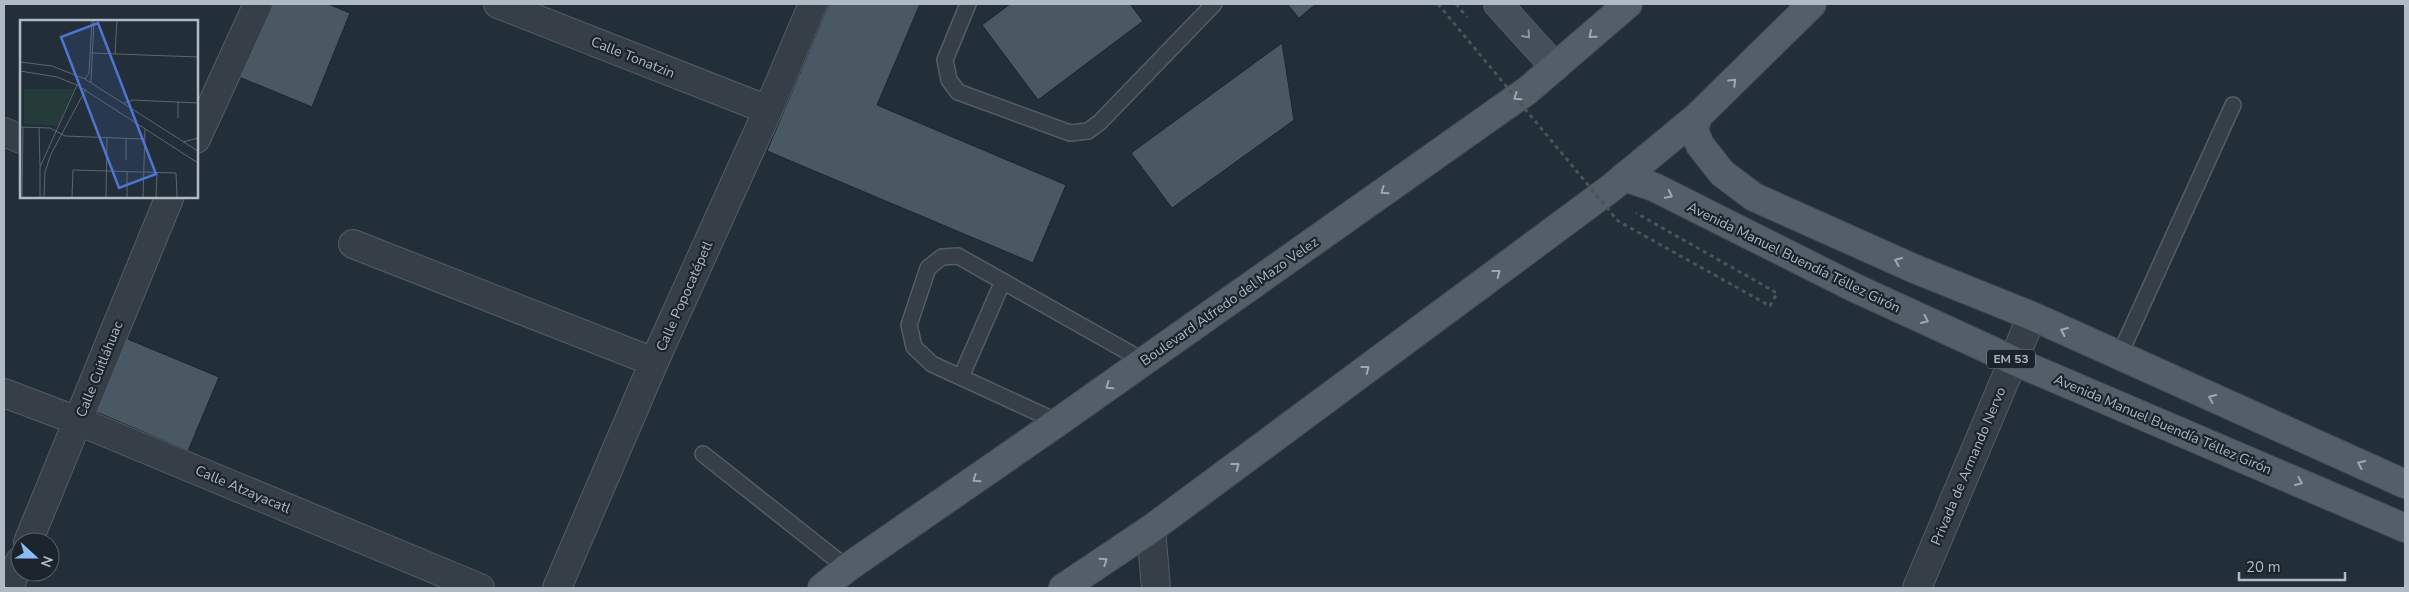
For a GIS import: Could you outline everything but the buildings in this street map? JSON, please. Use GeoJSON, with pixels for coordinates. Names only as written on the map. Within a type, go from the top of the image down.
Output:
{"type":"FeatureCollection","features":[{"type":"Feature","properties":{"kind":"main road"},"geometry":{"type":"LineString","coordinates":[[1498,4],[1555,67]]}},
{"type":"Feature","properties":{"kind":"main road","name":"Boulevard Alfredo del Mazo Velez"},"geometry":{"type":"LineString","coordinates":[[822,588],[846,578],[1058,422],[1528,90],[1628,4]]}},
{"type":"Feature","properties":{"kind":"main road"},"geometry":{"type":"LineString","coordinates":[[1063,588],[1151,529],[1624,177],[1698,116],[1812,4]]}},
{"type":"Feature","properties":{"kind":"main road"},"geometry":{"type":"LineString","coordinates":[[1698,116],[1694,130],[1700,146],[1722,173],[1754,197],[1915,269],[2032,316],[2405,484]]}},
{"type":"Feature","properties":{"kind":"main road","name":"Avenida Manuel Buendía Téllez Girón"},"geometry":{"type":"LineString","coordinates":[[1624,177],[1654,187],[1853,287],[2012,360],[2405,528]]}},
{"type":"Feature","properties":{"kind":"street"},"geometry":{"type":"LineString","coordinates":[[198,135],[258,4]]}},
{"type":"Feature","properties":{"kind":"street","name":"Calle Tonatzin"},"geometry":{"type":"LineString","coordinates":[[498,4],[768,110]]}},
{"type":"Feature","properties":{"kind":"street","name":"Calle Popocatépetl"},"geometry":{"type":"LineString","coordinates":[[557,588],[654,362],[768,110],[813,4]]}},
{"type":"Feature","properties":{"kind":"street"},"geometry":{"type":"LineString","coordinates":[[4,132],[20,139]]}},
{"type":"Feature","properties":{"kind":"street","name":"Calle Cuitláhuac"},"geometry":{"type":"LineString","coordinates":[[32,532],[169,198]]}},
{"type":"Feature","properties":{"kind":"street"},"geometry":{"type":"LineString","coordinates":[[353,244],[654,362]]}},
{"type":"Feature","properties":{"kind":"street","name":"Privada de Armando Nervo"},"geometry":{"type":"LineString","coordinates":[[1917,588],[2032,316]]}},
{"type":"Feature","properties":{"kind":"street","name":"Calle Atzayacatl"},"geometry":{"type":"LineString","coordinates":[[4,393],[78,421],[480,588]]}},
{"type":"Feature","properties":{"kind":"street"},"geometry":{"type":"LineString","coordinates":[[1151,529],[1156,588]]}},
{"type":"Feature","properties":{"kind":"lane"},"geometry":{"type":"LineString","coordinates":[[968,4],[945,60],[949,80],[958,92],[1070,133],[1088,131],[1100,122],[1214,4]]}},
{"type":"Feature","properties":{"kind":"lane"},"geometry":{"type":"LineString","coordinates":[[2119,356],[2234,104]]}},
{"type":"Feature","properties":{"kind":"lane"},"geometry":{"type":"LineString","coordinates":[[1058,422],[932,364],[914,348],[909,325],[928,268],[942,257],[958,256],[1144,361]]}},
{"type":"Feature","properties":{"kind":"lane"},"geometry":{"type":"LineString","coordinates":[[961,377],[1003,281]]}},
{"type":"Feature","properties":{"kind":"lane"},"geometry":{"type":"LineString","coordinates":[[703,454],[846,578]]}},
{"type":"Feature","properties":{"kind":"path"},"geometry":{"type":"LineString","coordinates":[[1438,4],[1618,221],[1770,306],[1777,293],[1636,214]]}},
{"type":"Feature","properties":{"kind":"path"},"geometry":{"type":"LineString","coordinates":[[1456,4],[1464,13]]}}]}
